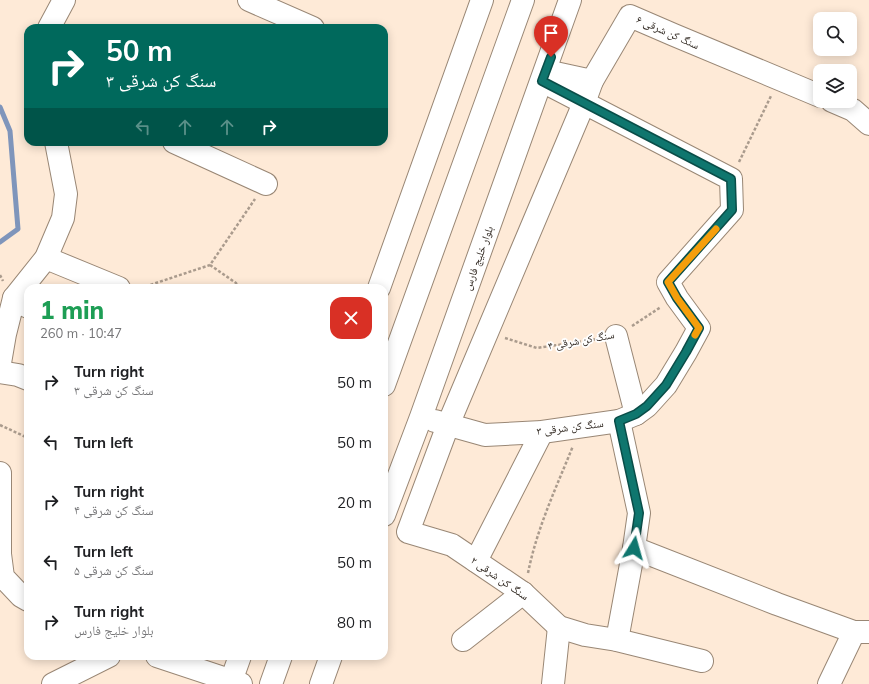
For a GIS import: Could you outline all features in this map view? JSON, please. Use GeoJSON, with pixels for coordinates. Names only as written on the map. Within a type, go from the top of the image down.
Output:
{"type":"FeatureCollection","features":[{"type":"Feature","properties":{"kind":"street"},"geometry":{"type":"LineString","coordinates":[[51,24],[64,0]]}},
{"type":"Feature","properties":{"kind":"street"},"geometry":{"type":"LineString","coordinates":[[249,0],[304,24]]}},
{"type":"Feature","properties":{"kind":"street"},"geometry":{"type":"LineString","coordinates":[[380,284],[482,0]]}},
{"type":"Feature","properties":{"kind":"street"},"geometry":{"type":"LineString","coordinates":[[388,374],[523,0]]}},
{"type":"Feature","properties":{"kind":"street","name":"بلوار خلیج فارس"},"geometry":{"type":"LineString","coordinates":[[388,504],[421,417],[570,0]]}},
{"type":"Feature","properties":{"kind":"street","name":"سنگ کن شرقی ۶"},"geometry":{"type":"LineString","coordinates":[[592,81],[630,16],[813,93]]}},
{"type":"Feature","properties":{"kind":"street"},"geometry":{"type":"LineString","coordinates":[[448,425],[592,81],[544,76]]}},
{"type":"Feature","properties":{"kind":"street"},"geometry":{"type":"LineString","coordinates":[[544,76],[584,103],[731,179],[732,210],[668,282],[677,298],[699,328],[666,385],[647,406],[627,417]]}},
{"type":"Feature","properties":{"kind":"street"},"geometry":{"type":"LineString","coordinates":[[848,108],[853,110],[869,124]]}},
{"type":"Feature","properties":{"kind":"street"},"geometry":{"type":"LineString","coordinates":[[32,284],[46,258],[63,218],[66,194],[57,146]]}},
{"type":"Feature","properties":{"kind":"street"},"geometry":{"type":"LineString","coordinates":[[183,146],[266,184]]}},
{"type":"Feature","properties":{"kind":"street"},"geometry":{"type":"LineString","coordinates":[[46,258],[109,284]]}},
{"type":"Feature","properties":{"kind":"street"},"geometry":{"type":"LineString","coordinates":[[0,363],[2,334],[21,303]]}},
{"type":"Feature","properties":{"kind":"street"},"geometry":{"type":"LineString","coordinates":[[616,336],[639,513],[617,640]]}},
{"type":"Feature","properties":{"kind":"street"},"geometry":{"type":"LineString","coordinates":[[0,372],[24,377]]}},
{"type":"Feature","properties":{"kind":"street","name":"سنگ کن شرقی ۳"},"geometry":{"type":"LineString","coordinates":[[421,417],[485,435],[542,432],[627,417]]}},
{"type":"Feature","properties":{"kind":"street","name":"سنگ کن شرقی ۲"},"geometry":{"type":"LineString","coordinates":[[448,425],[408,532],[452,545],[523,593],[559,627],[585,635],[617,640],[702,661]]}},
{"type":"Feature","properties":{"kind":"street"},"geometry":{"type":"LineString","coordinates":[[476,561],[542,432]]}},
{"type":"Feature","properties":{"kind":"street"},"geometry":{"type":"LineString","coordinates":[[0,473],[1,577],[24,598]]}},
{"type":"Feature","properties":{"kind":"street"},"geometry":{"type":"LineString","coordinates":[[634,548],[777,604],[862,632],[829,684]]}},
{"type":"Feature","properties":{"kind":"street"},"geometry":{"type":"LineString","coordinates":[[463,640],[523,593]]}},
{"type":"Feature","properties":{"kind":"street"},"geometry":{"type":"LineString","coordinates":[[553,684],[559,627]]}},
{"type":"Feature","properties":{"kind":"street"},"geometry":{"type":"LineString","coordinates":[[53,684],[101,660]]}},
{"type":"Feature","properties":{"kind":"street"},"geometry":{"type":"LineString","coordinates":[[168,660],[234,683],[239,660]]}},
{"type":"Feature","properties":{"kind":"street"},"geometry":{"type":"LineString","coordinates":[[271,684],[280,660]]}},
{"type":"Feature","properties":{"kind":"street"},"geometry":{"type":"LineString","coordinates":[[320,684],[329,660]]}},
{"type":"Feature","properties":{"kind":"path"},"geometry":{"type":"LineString","coordinates":[[731,179],[779,79]]}},
{"type":"Feature","properties":{"kind":"path"},"geometry":{"type":"LineString","coordinates":[[153,284],[210,265],[266,184]]}},
{"type":"Feature","properties":{"kind":"path"},"geometry":{"type":"LineString","coordinates":[[210,265],[236,284]]}},
{"type":"Feature","properties":{"kind":"path","name":"سنگ کن شرقی ۴"},"geometry":{"type":"LineString","coordinates":[[488,332],[537,348],[616,336],[677,298]]}},
{"type":"Feature","properties":{"kind":"path"},"geometry":{"type":"LineString","coordinates":[[0,425],[24,436]]}},
{"type":"Feature","properties":{"kind":"path"},"geometry":{"type":"LineString","coordinates":[[523,593],[533,548],[544,517],[582,426]]}},
{"type":"Feature","properties":{"kind":"waterway"},"geometry":{"type":"LineString","coordinates":[[0,107],[10,131],[18,229],[0,242]]}},
{"type":"Feature","properties":{"kind":"slow traffic"},"geometry":{"type":"LineString","coordinates":[[695,335],[699,328],[677,298],[668,282],[716,229]]}},
{"type":"Feature","properties":{"kind":"route"},"geometry":{"type":"LineString","coordinates":[[551,57],[542,81],[731,179],[732,210],[668,282],[677,298],[699,328],[666,385],[647,406],[636,414],[619,421],[639,513],[634,548]]}}]}
